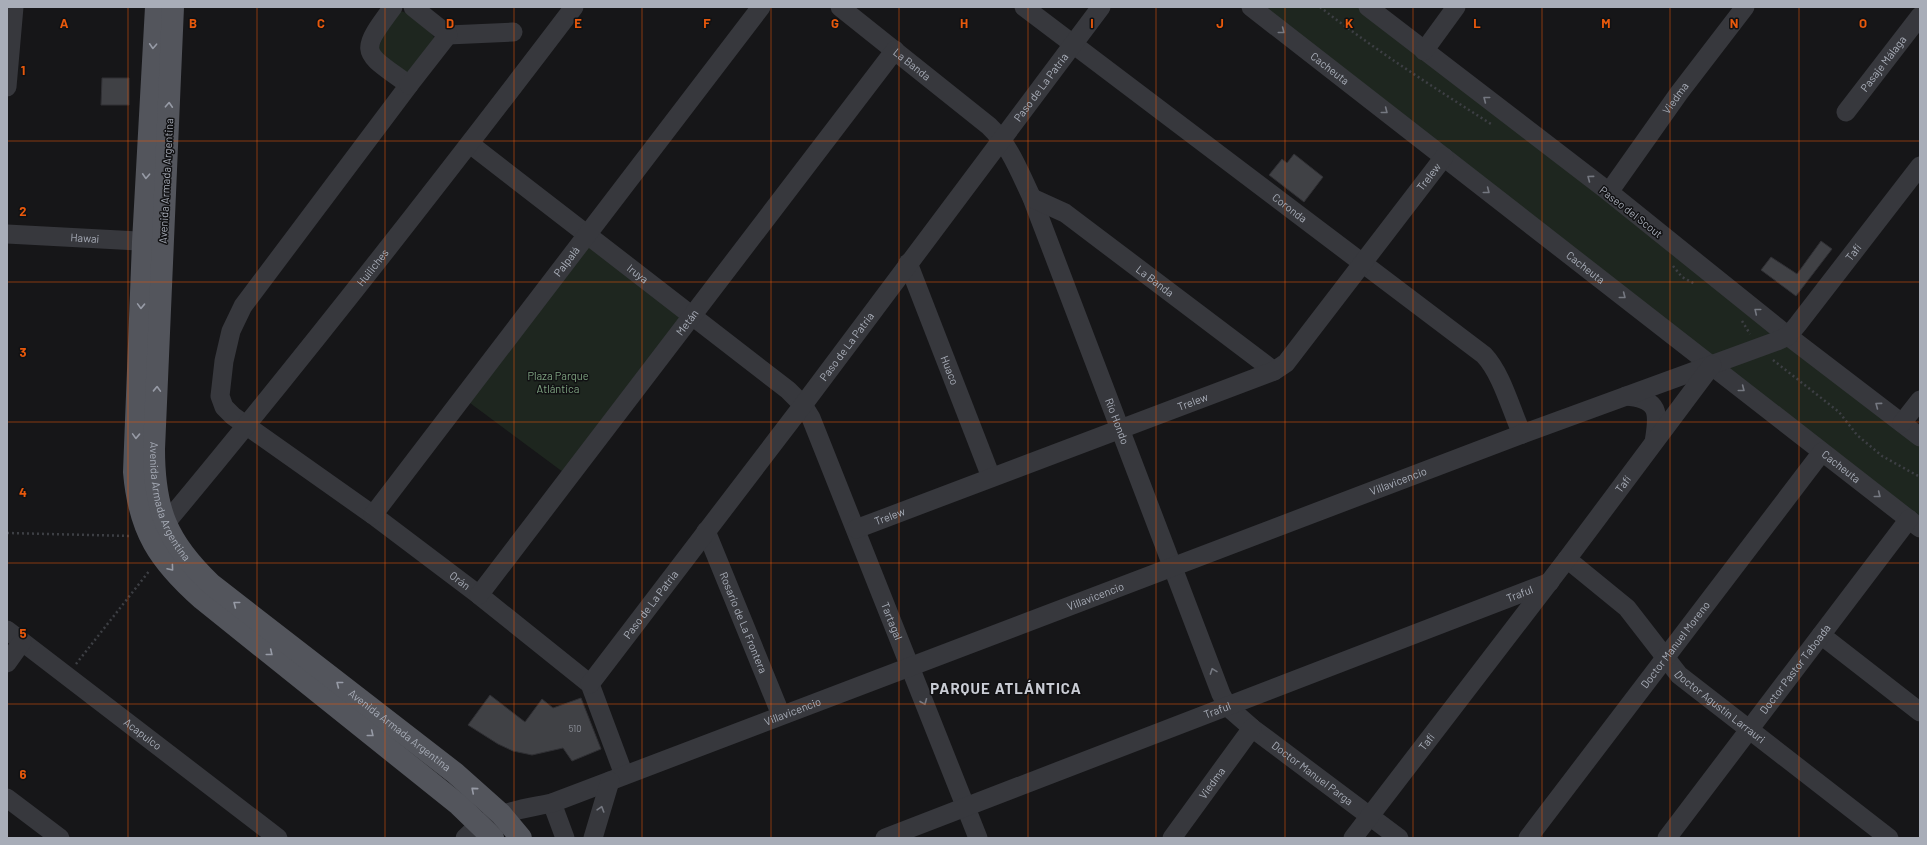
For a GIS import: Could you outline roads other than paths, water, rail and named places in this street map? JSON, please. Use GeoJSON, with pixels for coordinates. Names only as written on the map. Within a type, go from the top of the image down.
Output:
{"type":"FeatureCollection","features":[{"type":"Feature","properties":{"kind":"main road","name":"Avenida Armada Argentina"},"geometry":{"type":"LineString","coordinates":[[153,242],[156,7]]}},
{"type":"Feature","properties":{"kind":"main road","name":"Avenida Armada Argentina"},"geometry":{"type":"LineString","coordinates":[[173,7],[134,472],[136,490],[157,530],[166,562],[202,599],[459,805],[479,833]]}},
{"type":"Feature","properties":{"kind":"main road","name":"Avenida Armada Argentina"},"geometry":{"type":"LineString","coordinates":[[157,530],[177,547],[189,562],[211,584],[454,773],[501,814],[521,838]]}},
{"type":"Feature","properties":{"kind":"street"},"geometry":{"type":"LineString","coordinates":[[7,81],[14,7]]}},
{"type":"Feature","properties":{"kind":"street"},"geometry":{"type":"LineString","coordinates":[[393,7],[373,34],[369,44],[369,52],[376,60],[409,85]]}},
{"type":"Feature","properties":{"kind":"street"},"geometry":{"type":"LineString","coordinates":[[413,7],[448,35],[514,32]]}},
{"type":"Feature","properties":{"kind":"street","name":"Huiliches"},"geometry":{"type":"LineString","coordinates":[[157,530],[248,425],[470,144],[574,7]]}},
{"type":"Feature","properties":{"kind":"street","name":"Palpalá"},"geometry":{"type":"LineString","coordinates":[[373,515],[761,7]]}},
{"type":"Feature","properties":{"kind":"street","name":"La Banda"},"geometry":{"type":"LineString","coordinates":[[840,7],[1002,138]]}},
{"type":"Feature","properties":{"kind":"street","name":"Coronda"},"geometry":{"type":"LineString","coordinates":[[1024,7],[1484,355],[1490,362],[1522,434]]}},
{"type":"Feature","properties":{"kind":"street","name":"Paso de La Patria"},"geometry":{"type":"LineString","coordinates":[[590,684],[803,405],[1101,7]]}},
{"type":"Feature","properties":{"kind":"street","name":"Cacheuta"},"geometry":{"type":"LineString","coordinates":[[1251,7],[1915,523]]}},
{"type":"Feature","properties":{"kind":"street"},"geometry":{"type":"LineString","coordinates":[[1424,51],[1456,7]]}},
{"type":"Feature","properties":{"kind":"street","name":"Viedma"},"geometry":{"type":"LineString","coordinates":[[1609,192],[1679,93],[1746,7]]}},
{"type":"Feature","properties":{"kind":"street"},"geometry":{"type":"LineString","coordinates":[[1371,8],[1424,51],[1609,192],[1788,336],[1920,437]]}},
{"type":"Feature","properties":{"kind":"street","name":"Pasaje Málaga"},"geometry":{"type":"LineString","coordinates":[[1846,112],[1920,16]]}},
{"type":"Feature","properties":{"kind":"street","name":"Orán"},"geometry":{"type":"LineString","coordinates":[[448,35],[244,306],[231,331],[224,361],[220,396],[224,407],[233,416],[248,425],[373,515],[479,595],[590,684]]}},
{"type":"Feature","properties":{"kind":"street","name":"Metán"},"geometry":{"type":"LineString","coordinates":[[479,595],[895,50]]}},
{"type":"Feature","properties":{"kind":"street","name":"Río Hondo"},"geometry":{"type":"LineString","coordinates":[[1002,138],[1032,198],[1174,566],[1221,694],[1228,707]]}},
{"type":"Feature","properties":{"kind":"street","name":"Iruya"},"geometry":{"type":"LineString","coordinates":[[470,144],[788,390],[803,405]]}},
{"type":"Feature","properties":{"kind":"street","name":"Trelew"},"geometry":{"type":"LineString","coordinates":[[856,529],[991,476],[1274,371],[1286,363],[1444,157]]}},
{"type":"Feature","properties":{"kind":"street","name":"Tafí"},"geometry":{"type":"LineString","coordinates":[[1353,838],[1567,560],[1712,365],[1760,348],[1788,336],[1920,166]]}},
{"type":"Feature","properties":{"kind":"street","name":"La Banda"},"geometry":{"type":"LineString","coordinates":[[1032,198],[1065,213],[1274,371]]}},
{"type":"Feature","properties":{"kind":"street","name":"Hawai"},"geometry":{"type":"LineString","coordinates":[[7,234],[153,242]]}},
{"type":"Feature","properties":{"kind":"street","name":"Huaco"},"geometry":{"type":"LineString","coordinates":[[908,263],[991,476]]}},
{"type":"Feature","properties":{"kind":"street","name":"Villavicencio"},"geometry":{"type":"LineString","coordinates":[[479,833],[501,814],[552,803],[1522,434],[1712,365]]}},
{"type":"Feature","properties":{"kind":"street"},"geometry":{"type":"LineString","coordinates":[[1626,396],[1639,397],[1651,403],[1658,419],[1654,442]]}},
{"type":"Feature","properties":{"kind":"street"},"geometry":{"type":"LineString","coordinates":[[1902,423],[1920,400]]}},
{"type":"Feature","properties":{"kind":"street","name":"Tartagal"},"geometry":{"type":"LineString","coordinates":[[803,405],[811,418],[856,529],[978,838]]}},
{"type":"Feature","properties":{"kind":"street","name":"Doctor Manuel Moreno"},"geometry":{"type":"LineString","coordinates":[[1528,838],[1822,452]]}},
{"type":"Feature","properties":{"kind":"street","name":"Doctor Pastor Taboada"},"geometry":{"type":"LineString","coordinates":[[1667,838],[1821,635],[1915,523]]}},
{"type":"Feature","properties":{"kind":"street","name":"Rosario de La Frontera"},"geometry":{"type":"LineString","coordinates":[[706,531],[781,715]]}},
{"type":"Feature","properties":{"kind":"street","name":"Doctor Agustín Larrauri"},"geometry":{"type":"LineString","coordinates":[[1567,560],[1627,608],[1679,676],[1889,838]]}},
{"type":"Feature","properties":{"kind":"street","name":"Traful"},"geometry":{"type":"LineString","coordinates":[[885,838],[1550,582]]}},
{"type":"Feature","properties":{"kind":"street","name":"Acapulco"},"geometry":{"type":"LineString","coordinates":[[7,630],[68,675],[278,838]]}},
{"type":"Feature","properties":{"kind":"street"},"geometry":{"type":"LineString","coordinates":[[1821,635],[1920,712]]}},
{"type":"Feature","properties":{"kind":"street"},"geometry":{"type":"LineString","coordinates":[[7,663],[22,642]]}},
{"type":"Feature","properties":{"kind":"street"},"geometry":{"type":"LineString","coordinates":[[590,684],[617,778],[593,838]]}},
{"type":"Feature","properties":{"kind":"street","name":"Doctor Manuel Parga"},"geometry":{"type":"LineString","coordinates":[[1228,707],[1252,728],[1371,815],[1399,838]]}},
{"type":"Feature","properties":{"kind":"street","name":"Viedma"},"geometry":{"type":"LineString","coordinates":[[1172,838],[1252,728]]}},
{"type":"Feature","properties":{"kind":"street"},"geometry":{"type":"LineString","coordinates":[[7,798],[60,838]]}},
{"type":"Feature","properties":{"kind":"street"},"geometry":{"type":"LineString","coordinates":[[552,803],[565,838]]}},
{"type":"Feature","properties":{"kind":"district","name":"PARQUE ATLÁNTICA"},"geometry":{"type":"Point","coordinates":[1006,689]}},
{"type":"Feature","properties":{"kind":"park label","name":"Plaza Parque Atlántica"},"geometry":{"type":"Point","coordinates":[558,382]}}]}
